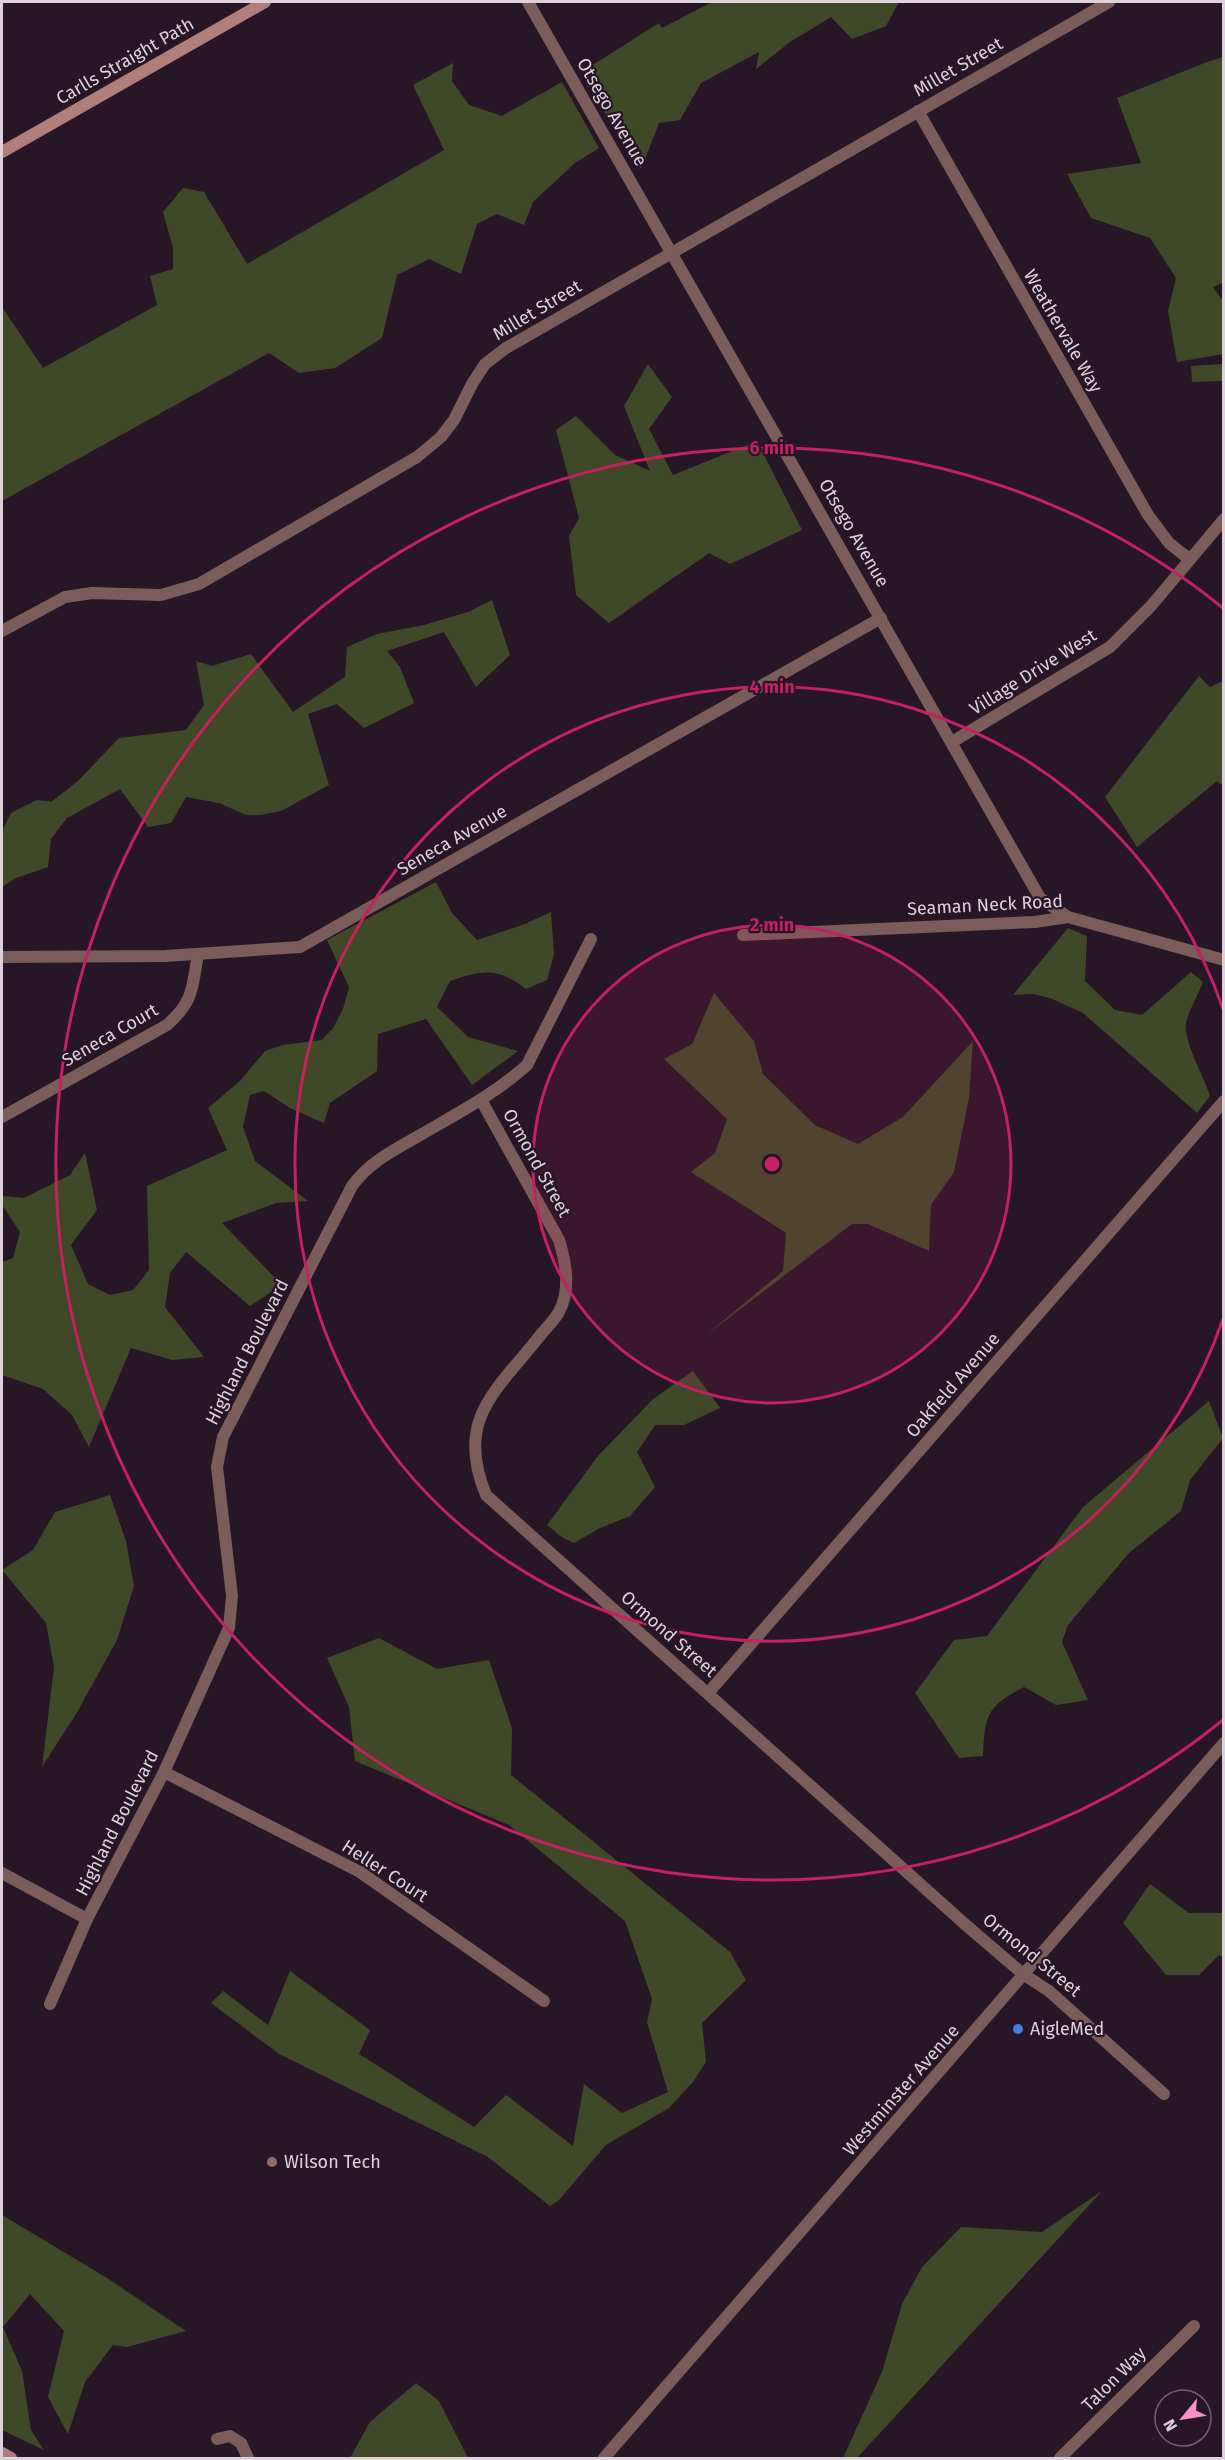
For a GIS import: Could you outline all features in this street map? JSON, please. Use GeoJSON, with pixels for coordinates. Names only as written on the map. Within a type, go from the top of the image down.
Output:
{"type":"FeatureCollection","features":[{"type":"Feature","properties":{"kind":"street","name":"Carlls Straight Path"},"geometry":{"type":"LineString","coordinates":[[2,152],[265,2]]}},
{"type":"Feature","properties":{"kind":"street","name":"Otsego Avenue"},"geometry":{"type":"LineString","coordinates":[[528,2],[1040,898],[1068,917]]}},
{"type":"Feature","properties":{"kind":"street","name":"Millet Street"},"geometry":{"type":"LineString","coordinates":[[2,630],[65,597],[92,593],[161,596],[199,584],[417,457],[441,437],[454,420],[485,364],[537,330],[1109,2]]}},
{"type":"Feature","properties":{"kind":"street","name":"Weathervale Way"},"geometry":{"type":"LineString","coordinates":[[918,111],[1148,515],[1169,543],[1189,558]]}},
{"type":"Feature","properties":{"kind":"street","name":"Village Drive West"},"geometry":{"type":"LineString","coordinates":[[952,742],[1110,647],[1151,606],[1224,519]]}},
{"type":"Feature","properties":{"kind":"street","name":"Seneca Avenue"},"geometry":{"type":"LineString","coordinates":[[2,957],[198,954],[300,947],[881,618]]}},
{"type":"Feature","properties":{"kind":"street","name":"Seaman Neck Road"},"geometry":{"type":"LineString","coordinates":[[743,935],[1035,922],[1068,917],[1224,960]]}},
{"type":"Feature","properties":{"kind":"street","name":"Highland Boulevard"},"geometry":{"type":"LineString","coordinates":[[50,2004],[87,1919],[164,1772],[229,1628],[232,1596],[217,1467],[223,1437],[352,1186],[363,1171],[383,1156],[481,1100],[510,1081],[527,1065],[591,939]]}},
{"type":"Feature","properties":{"kind":"street","name":"Seneca Court"},"geometry":{"type":"LineString","coordinates":[[2,1117],[167,1025],[183,1010],[191,993],[198,954]]}},
{"type":"Feature","properties":{"kind":"street","name":"Ormond Street"},"geometry":{"type":"LineString","coordinates":[[481,1100],[559,1240],[566,1265],[565,1290],[559,1312],[486,1403],[476,1425],[474,1450],[478,1476],[486,1495],[1023,1974],[1049,1991],[1164,2094]]}},
{"type":"Feature","properties":{"kind":"street","name":"Oakfield Avenue"},"geometry":{"type":"LineString","coordinates":[[709,1692],[1224,1101]]}},
{"type":"Feature","properties":{"kind":"street","name":"Westminster Avenue"},"geometry":{"type":"LineString","coordinates":[[604,2458],[1224,1743]]}},
{"type":"Feature","properties":{"kind":"street","name":"Heller Court"},"geometry":{"type":"LineString","coordinates":[[164,1772],[360,1872],[544,2001]]}},
{"type":"Feature","properties":{"kind":"street"},"geometry":{"type":"LineString","coordinates":[[2,1873],[87,1919]]}},
{"type":"Feature","properties":{"kind":"street","name":"Talon Way"},"geometry":{"type":"LineString","coordinates":[[1060,2458],[1194,2325]]}},
{"type":"Feature","properties":{"kind":"street"},"geometry":{"type":"LineString","coordinates":[[217,2439],[230,2436],[241,2444],[248,2458]]}},
{"type":"Feature","properties":{"kind":"street"},"geometry":{"type":"LineString","coordinates":[[2,2453],[11,2458]]}},
{"type":"Feature","properties":{"kind":"green space"},"geometry":{"type":"Polygon","coordinates":[[[712,2],[899,2],[886,26],[852,39],[831,17],[790,42],[756,69],[759,52],[701,83],[680,120],[659,123],[641,169],[604,112],[583,71],[659,23],[662,28],[712,2]]]}},
{"type":"Feature","properties":{"kind":"green space"},"geometry":{"type":"Polygon","coordinates":[[[1223,57],[1224,282],[1213,287],[1223,301],[1223,354],[1177,362],[1168,311],[1176,278],[1150,238],[1091,218],[1067,174],[1141,163],[1117,98],[1223,57]]]}},
{"type":"Feature","properties":{"kind":"green space"},"geometry":{"type":"Polygon","coordinates":[[[453,63],[452,81],[469,105],[502,116],[562,82],[599,148],[575,163],[533,202],[524,225],[497,214],[477,224],[461,274],[429,259],[397,275],[382,338],[335,368],[299,373],[269,353],[2,501],[2,307],[43,368],[157,305],[150,276],[173,269],[173,248],[163,212],[183,188],[204,192],[247,264],[444,150],[413,85],[453,63]]]}},
{"type":"Feature","properties":{"kind":"green space"},"geometry":{"type":"Polygon","coordinates":[[[648,364],[672,397],[649,429],[673,475],[757,441],[802,530],[730,564],[709,553],[609,623],[576,595],[569,536],[579,518],[556,430],[576,416],[615,455],[650,471],[624,406],[648,364]]]}},
{"type":"Feature","properties":{"kind":"green space"},"geometry":{"type":"Polygon","coordinates":[[[1223,364],[1223,381],[1192,382],[1191,366],[1223,364]]]}},
{"type":"Feature","properties":{"kind":"green space"},"geometry":{"type":"Polygon","coordinates":[[[492,600],[510,655],[476,687],[444,632],[387,651],[400,667],[414,703],[364,728],[337,704],[308,714],[329,785],[281,811],[260,815],[246,815],[219,803],[186,797],[171,823],[148,827],[120,789],[67,818],[51,839],[48,867],[16,878],[2,887],[2,831],[11,813],[37,800],[51,802],[78,781],[119,738],[186,730],[204,705],[196,661],[212,666],[251,654],[293,712],[345,677],[347,647],[377,634],[424,625],[468,612],[492,600]]]}},
{"type":"Feature","properties":{"kind":"green space"},"geometry":{"type":"Polygon","coordinates":[[[1199,676],[1210,687],[1223,681],[1223,786],[1217,781],[1137,847],[1105,797],[1199,676]]]}},
{"type":"Feature","properties":{"kind":"green space"},"geometry":{"type":"Polygon","coordinates":[[[436,882],[452,913],[477,940],[525,924],[551,912],[554,954],[547,980],[526,989],[498,974],[472,975],[450,981],[437,1007],[468,1037],[518,1051],[472,1085],[426,1019],[378,1034],[377,1071],[330,1103],[324,1123],[290,1108],[264,1091],[250,1095],[243,1127],[255,1161],[308,1201],[276,1203],[222,1223],[282,1285],[250,1306],[186,1252],[170,1273],[165,1307],[204,1357],[172,1360],[131,1348],[89,1447],[72,1415],[43,1389],[2,1375],[2,1262],[13,1258],[20,1232],[2,1205],[2,1196],[24,1198],[70,1175],[85,1153],[97,1210],[71,1245],[88,1284],[110,1295],[133,1290],[149,1270],[147,1186],[227,1150],[208,1108],[240,1081],[265,1051],[283,1045],[322,1040],[333,1028],[343,1009],[349,987],[327,940],[436,882]]]}},
{"type":"Feature","properties":{"kind":"green space"},"geometry":{"type":"Polygon","coordinates":[[[1068,928],[1087,936],[1085,981],[1115,1010],[1142,1015],[1191,972],[1203,982],[1186,1023],[1191,1049],[1210,1096],[1197,1113],[1083,1013],[1050,998],[1033,994],[1013,995],[1068,928]]]}},
{"type":"Feature","properties":{"kind":"green space"},"geometry":{"type":"Polygon","coordinates":[[[714,993],[754,1041],[763,1074],[815,1125],[858,1144],[903,1117],[973,1041],[969,1098],[954,1172],[931,1205],[929,1251],[868,1224],[852,1224],[705,1336],[783,1271],[786,1233],[691,1172],[715,1153],[727,1119],[664,1059],[692,1044],[714,993]]]}},
{"type":"Feature","properties":{"kind":"green space"},"geometry":{"type":"Polygon","coordinates":[[[693,1371],[720,1408],[684,1425],[655,1425],[637,1452],[655,1487],[630,1516],[598,1529],[574,1543],[563,1538],[547,1525],[598,1456],[653,1399],[693,1371]]]}},
{"type":"Feature","properties":{"kind":"green space"},"geometry":{"type":"Polygon","coordinates":[[[1209,1401],[1223,1438],[1190,1480],[1181,1511],[1129,1553],[1068,1625],[1062,1642],[1088,1700],[1056,1705],[1024,1687],[1002,1700],[990,1714],[985,1731],[983,1756],[959,1758],[915,1693],[954,1640],[987,1636],[1083,1507],[1209,1401]]]}},
{"type":"Feature","properties":{"kind":"green space"},"geometry":{"type":"Polygon","coordinates":[[[110,1495],[126,1541],[134,1586],[117,1640],[76,1714],[42,1767],[54,1667],[46,1623],[2,1570],[33,1550],[55,1512],[110,1495]]]}},
{"type":"Feature","properties":{"kind":"green space"},"geometry":{"type":"Polygon","coordinates":[[[379,1638],[437,1669],[489,1660],[512,1728],[511,1775],[730,1952],[746,1980],[702,2023],[706,2062],[693,2082],[669,2108],[606,2145],[559,2200],[550,2206],[488,2157],[279,2054],[211,2003],[223,1991],[268,2025],[290,1971],[370,2030],[359,2054],[474,2127],[506,2095],[573,2146],[584,2084],[622,2113],[668,2092],[647,2022],[652,1999],[625,1921],[509,1825],[355,1761],[349,1707],[327,1658],[379,1638]]]}},
{"type":"Feature","properties":{"kind":"green space"},"geometry":{"type":"Polygon","coordinates":[[[1150,1884],[1189,1913],[1223,1913],[1223,1957],[1219,1955],[1199,1975],[1166,1975],[1123,1923],[1150,1884]]]}},
{"type":"Feature","properties":{"kind":"green space"},"geometry":{"type":"Polygon","coordinates":[[[1102,2191],[857,2458],[843,2458],[882,2372],[902,2304],[922,2267],[961,2227],[1042,2232],[1102,2191]]]}},
{"type":"Feature","properties":{"kind":"green space"},"geometry":{"type":"Polygon","coordinates":[[[2,2215],[107,2278],[186,2331],[127,2347],[113,2345],[85,2382],[68,2434],[48,2397],[64,2331],[30,2294],[3,2327],[22,2371],[31,2430],[44,2450],[2,2430],[2,2215]]]}},
{"type":"Feature","properties":{"kind":"green space"},"geometry":{"type":"Polygon","coordinates":[[[416,2383],[439,2401],[468,2458],[350,2458],[370,2422],[416,2383]]]}},
{"type":"Feature","properties":{"kind":"place","name":"AigleMed"},"geometry":{"type":"Point","coordinates":[1018,2029]}},
{"type":"Feature","properties":{"kind":"place","name":"Wilson Tech"},"geometry":{"type":"Point","coordinates":[272,2162]}}]}
